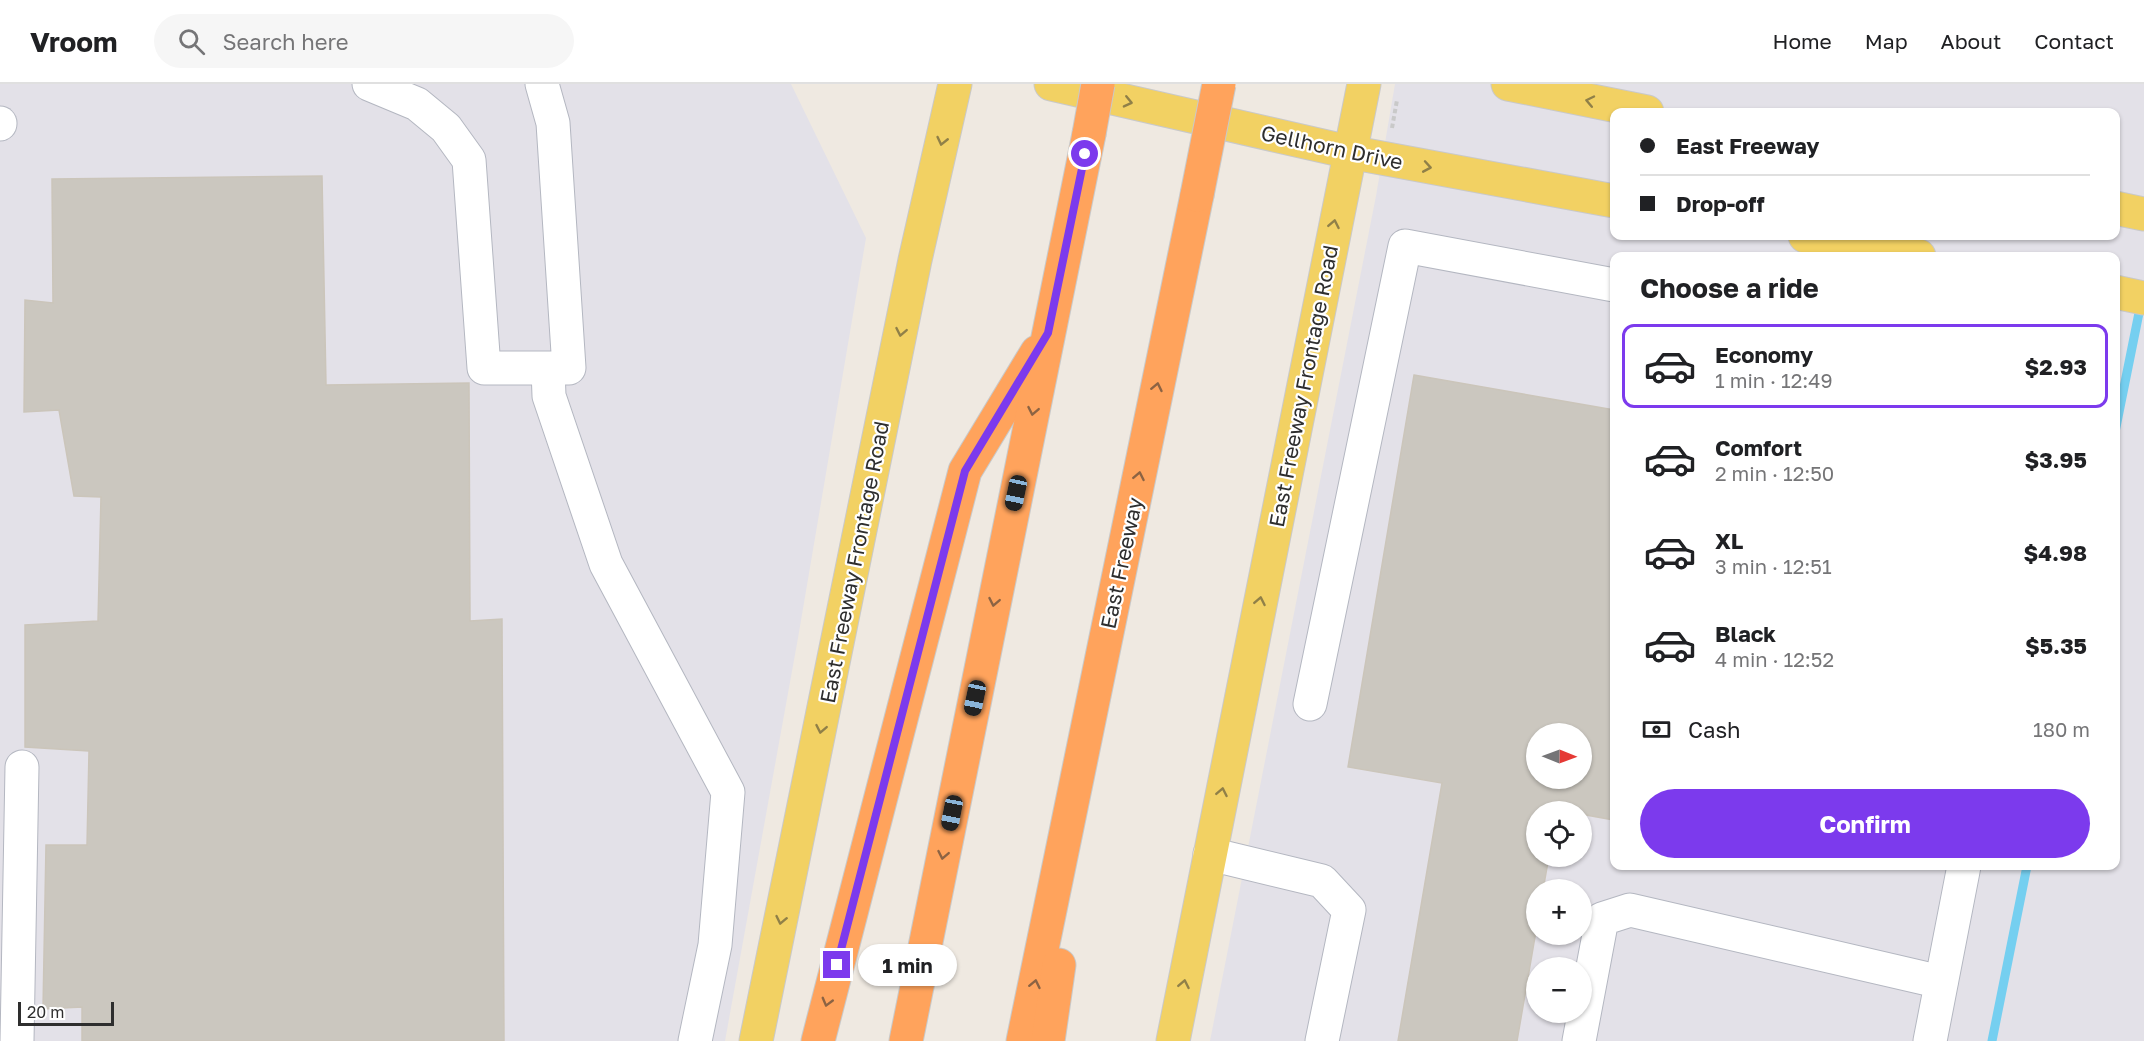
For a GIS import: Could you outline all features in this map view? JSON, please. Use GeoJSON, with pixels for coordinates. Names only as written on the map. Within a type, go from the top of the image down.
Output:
{"type":"FeatureCollection","features":[{"type":"Feature","properties":{"kind":"highway"},"geometry":{"type":"LineString","coordinates":[[906,1041],[1082,173],[1098,84]]}},
{"type":"Feature","properties":{"kind":"highway","name":"East Freeway"},"geometry":{"type":"LineString","coordinates":[[1023,1041],[1219,84]]}},
{"type":"Feature","properties":{"kind":"highway"},"geometry":{"type":"LineString","coordinates":[[818,1041],[965,471],[1048,333]]}},
{"type":"Feature","properties":{"kind":"highway"},"geometry":{"type":"LineString","coordinates":[[1048,1041],[1111,616]]}},
{"type":"Feature","properties":{"kind":"main road","name":"East Freeway Frontage Road"},"geometry":{"type":"LineString","coordinates":[[756,1041],[913,272],[955,84]]}},
{"type":"Feature","properties":{"kind":"main road","name":"Gellhorn Drive"},"geometry":{"type":"LineString","coordinates":[[1051,84],[1349,152],[1610,200]]}},
{"type":"Feature","properties":{"kind":"main road","name":"East Freeway Frontage Road"},"geometry":{"type":"LineString","coordinates":[[1173,1041],[1364,84]]}},
{"type":"Feature","properties":{"kind":"main road"},"geometry":{"type":"LineString","coordinates":[[1508,84],[1627,108]]}},
{"type":"Feature","properties":{"kind":"main road"},"geometry":{"type":"LineString","coordinates":[[1832,240],[1902,252]]}},
{"type":"Feature","properties":{"kind":"lane"},"geometry":{"type":"LineString","coordinates":[[382,86],[417,104],[446,128],[469,160],[484,368],[569,369],[553,123],[542,84]]}},
{"type":"Feature","properties":{"kind":"lane"},"geometry":{"type":"LineString","coordinates":[[1310,704],[1405,246],[1610,284]]}},
{"type":"Feature","properties":{"kind":"lane"},"geometry":{"type":"LineString","coordinates":[[548,369],[549,396],[606,564],[728,792],[715,945],[695,1041]]}},
{"type":"Feature","properties":{"kind":"lane"},"geometry":{"type":"LineString","coordinates":[[17,1041],[22,767]]}},
{"type":"Feature","properties":{"kind":"lane"},"geometry":{"type":"LineString","coordinates":[[1210,854],[1322,881],[1349,910],[1322,1041]]}},
{"type":"Feature","properties":{"kind":"lane"},"geometry":{"type":"LineString","coordinates":[[1930,1041],[1963,870]]}},
{"type":"Feature","properties":{"kind":"lane"},"geometry":{"type":"LineString","coordinates":[[1579,1041],[1602,920],[1630,910],[1941,982]]}},
{"type":"Feature","properties":{"kind":"path"},"geometry":{"type":"LineString","coordinates":[[1392,128],[1397,100]]}},
{"type":"Feature","properties":{"kind":"shaded area"},"geometry":{"type":"Polygon","coordinates":[[[0,84],[791,84],[866,238],[798,638],[725,1041],[0,1041],[0,84]]]}},
{"type":"Feature","properties":{"kind":"shaded area"},"geometry":{"type":"Polygon","coordinates":[[[1395,84],[2144,84],[2144,1041],[1210,1041],[1376,196],[1395,84]]]}},
{"type":"Feature","properties":{"kind":"building"},"geometry":{"type":"Polygon","coordinates":[[[322,176],[326,385],[469,383],[470,621],[502,619],[504,1041],[82,1041],[82,1007],[43,1009],[46,845],[87,845],[89,751],[25,747],[25,625],[98,621],[101,497],[74,496],[59,410],[24,412],[25,300],[53,303],[52,179],[322,176]]]}},
{"type":"Feature","properties":{"kind":"building"},"geometry":{"type":"Polygon","coordinates":[[[1414,375],[1610,409],[1610,819],[1592,816],[1592,801],[1526,801],[1526,867],[1547,867],[1545,879],[1526,879],[1526,945],[1534,945],[1532,957],[1526,957],[1526,989],[1517,1041],[1398,1041],[1442,783],[1348,767],[1414,375]]]}},
{"type":"Feature","properties":{"kind":"waterway"},"geometry":{"type":"LineString","coordinates":[[2120,407],[2141,303]]}},
{"type":"Feature","properties":{"kind":"waterway"},"geometry":{"type":"LineString","coordinates":[[1992,1041],[2026,870]]}},
{"type":"Feature","properties":{"kind":"route"},"geometry":{"type":"LineString","coordinates":[[837,965],[965,471],[1048,333],[1085,154]]}}]}
